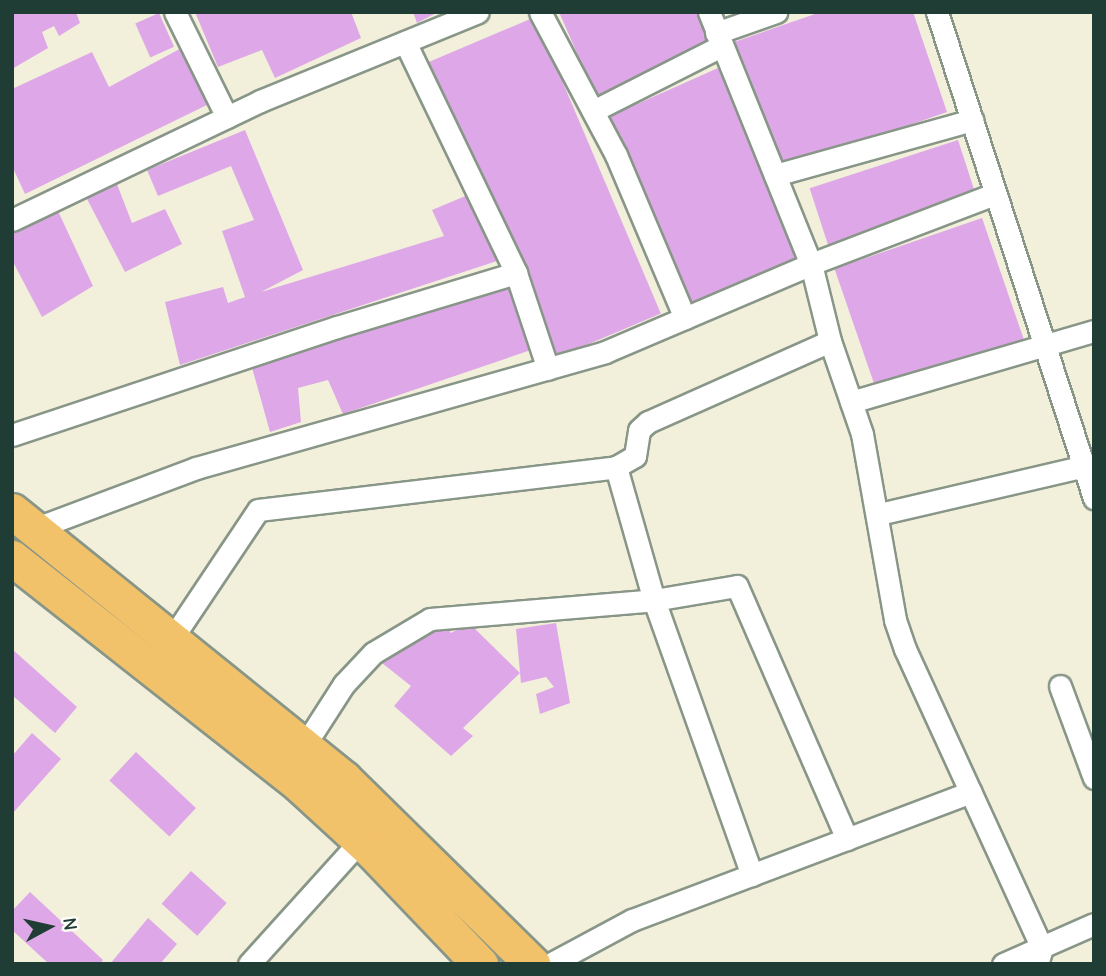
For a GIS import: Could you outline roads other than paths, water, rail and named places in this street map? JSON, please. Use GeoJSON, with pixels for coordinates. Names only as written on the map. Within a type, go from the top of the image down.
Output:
{"type":"FeatureCollection","features":[{"type":"Feature","properties":{"kind":"main road"},"geometry":{"type":"LineString","coordinates":[[23,520],[344,779],[532,964]]}},
{"type":"Feature","properties":{"kind":"main road"},"geometry":{"type":"LineString","coordinates":[[12,558],[321,805],[360,841],[480,964]]}},
{"type":"Feature","properties":{"kind":"main road"},"geometry":{"type":"LineString","coordinates":[[321,805],[344,779]]}},
{"type":"Feature","properties":{"kind":"street"},"geometry":{"type":"LineString","coordinates":[[175,12],[227,117]]}},
{"type":"Feature","properties":{"kind":"street"},"geometry":{"type":"LineString","coordinates":[[12,220],[227,117],[478,12]]}},
{"type":"Feature","properties":{"kind":"street"},"geometry":{"type":"LineString","coordinates":[[540,12],[593,111],[650,228],[685,318]]}},
{"type":"Feature","properties":{"kind":"street"},"geometry":{"type":"LineString","coordinates":[[709,12],[811,264],[830,341],[851,402],[879,514],[895,620],[905,649],[971,792],[1040,956]]}},
{"type":"Feature","properties":{"kind":"street"},"geometry":{"type":"LineString","coordinates":[[593,111],[719,39],[776,12]]}},
{"type":"Feature","properties":{"kind":"street"},"geometry":{"type":"LineString","coordinates":[[937,12],[1044,345],[1088,466],[1094,498]]}},
{"type":"Feature","properties":{"kind":"street"},"geometry":{"type":"LineString","coordinates":[[405,43],[516,274],[548,369]]}},
{"type":"Feature","properties":{"kind":"street"},"geometry":{"type":"LineString","coordinates":[[775,176],[972,120]]}},
{"type":"Feature","properties":{"kind":"street"},"geometry":{"type":"LineString","coordinates":[[23,520],[605,352],[811,264],[995,194]]}},
{"type":"Feature","properties":{"kind":"street"},"geometry":{"type":"LineString","coordinates":[[12,435],[337,327],[516,274]]}},
{"type":"Feature","properties":{"kind":"street"},"geometry":{"type":"LineString","coordinates":[[851,402],[1094,331]]}},
{"type":"Feature","properties":{"kind":"street"},"geometry":{"type":"LineString","coordinates":[[172,640],[258,510],[616,467],[635,456],[639,429],[648,422],[830,341]]}},
{"type":"Feature","properties":{"kind":"street"},"geometry":{"type":"LineString","coordinates":[[879,514],[1088,466]]}},
{"type":"Feature","properties":{"kind":"street"},"geometry":{"type":"LineString","coordinates":[[616,467],[654,600],[752,875]]}},
{"type":"Feature","properties":{"kind":"street"},"geometry":{"type":"LineString","coordinates":[[304,746],[344,684],[373,653],[429,619],[654,600],[737,586],[847,839]]}},
{"type":"Feature","properties":{"kind":"street"},"geometry":{"type":"LineString","coordinates":[[1060,686],[1094,778]]}},
{"type":"Feature","properties":{"kind":"street"},"geometry":{"type":"LineString","coordinates":[[550,964],[632,920],[971,792]]}},
{"type":"Feature","properties":{"kind":"street"},"geometry":{"type":"LineString","coordinates":[[249,964],[360,841]]}},
{"type":"Feature","properties":{"kind":"street"},"geometry":{"type":"LineString","coordinates":[[1003,964],[1040,956],[1094,924]]}}]}
